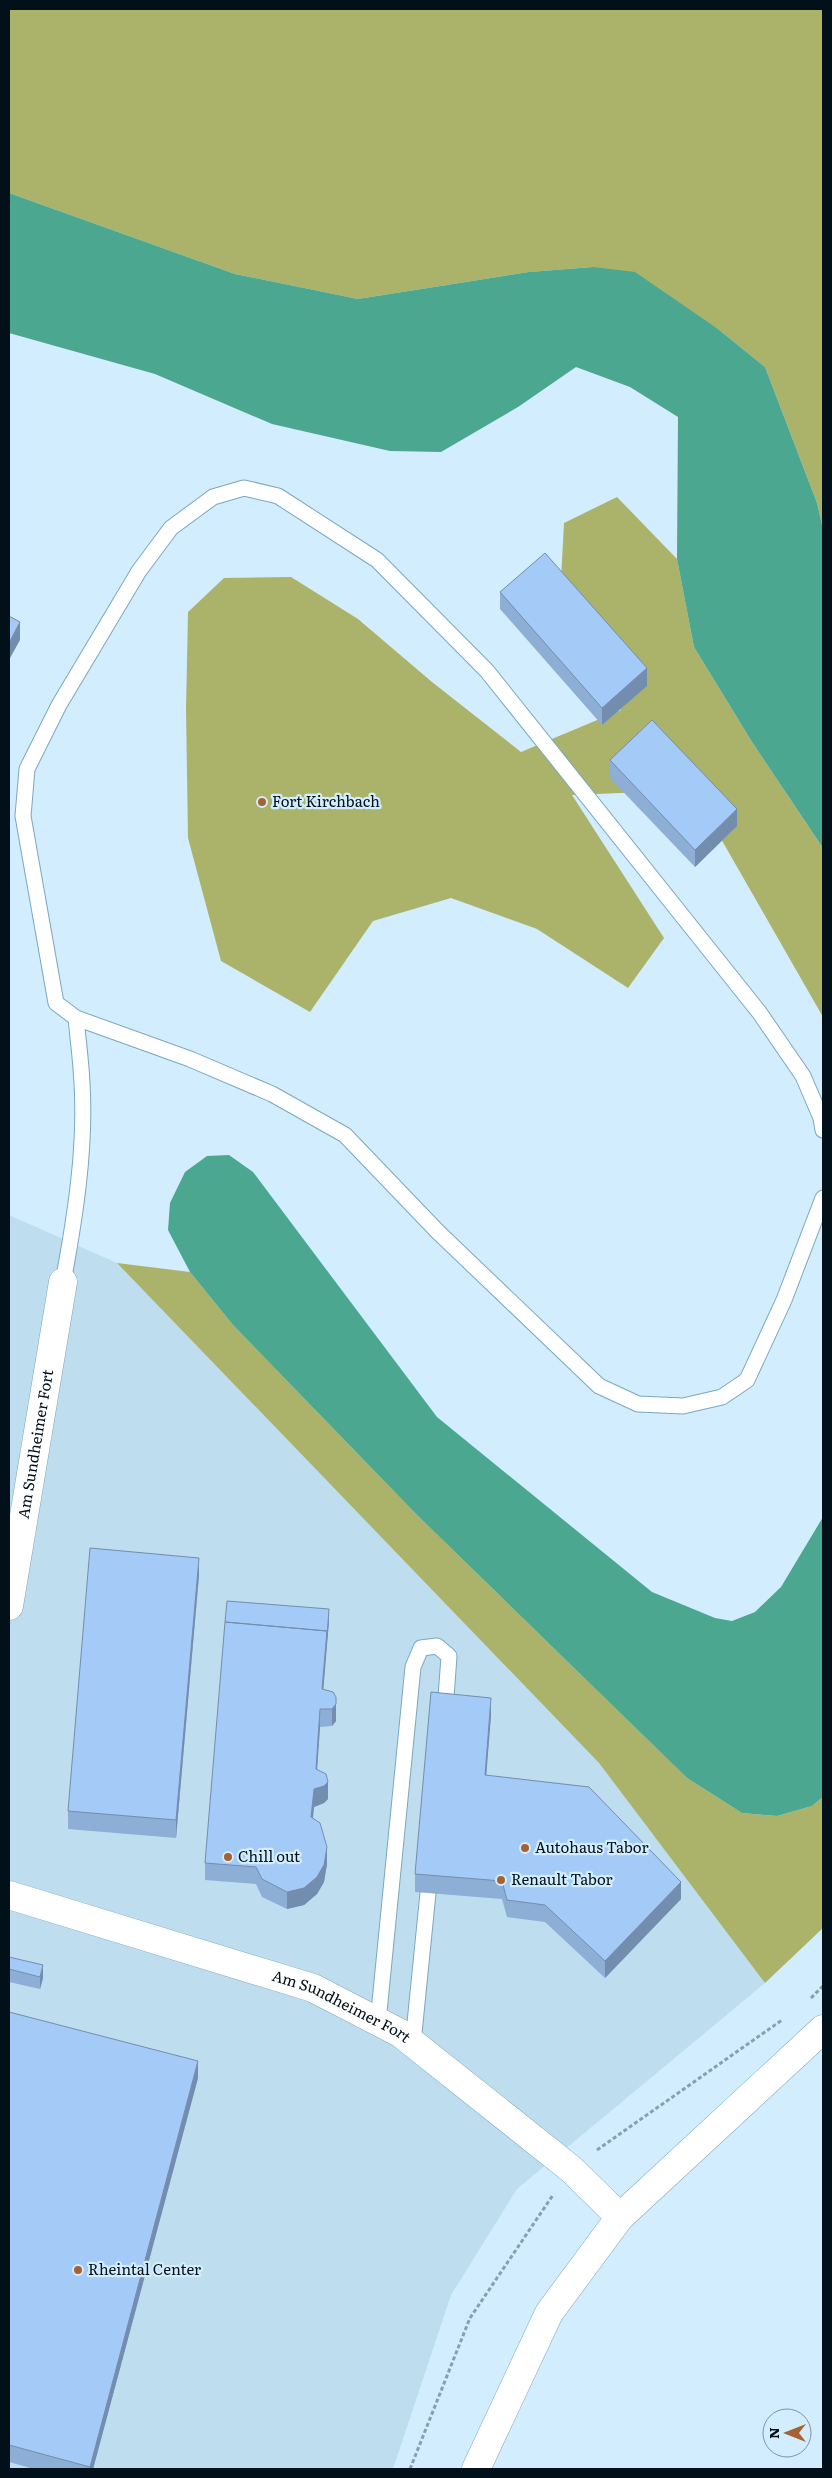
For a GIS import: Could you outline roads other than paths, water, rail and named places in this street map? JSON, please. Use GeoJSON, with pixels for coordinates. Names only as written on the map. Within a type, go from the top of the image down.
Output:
{"type":"FeatureCollection","features":[{"type":"Feature","properties":{"kind":"street","name":"Am Sundheimer Fort"},"geometry":{"type":"LineString","coordinates":[[9,1606],[64,1282]]}},
{"type":"Feature","properties":{"kind":"street","name":"Am Sundheimer Fort"},"geometry":{"type":"LineString","coordinates":[[9,1895],[313,1988],[378,2022],[413,2043],[571,2168],[620,2217]]}},
{"type":"Feature","properties":{"kind":"street"},"geometry":{"type":"LineString","coordinates":[[476,2469],[549,2313],[620,2217],[823,2029]]}},
{"type":"Feature","properties":{"kind":"lane"},"geometry":{"type":"LineString","coordinates":[[823,1130],[821,1118],[803,1076],[759,1012],[487,671],[377,560],[278,496],[244,488],[213,497],[171,528],[139,571],[59,705],[27,769],[22,816],[56,1003],[76,1018],[190,1059],[272,1094],[345,1135],[438,1232],[599,1386],[638,1404],[683,1406],[722,1397],[747,1380],[784,1300],[823,1198]]}},
{"type":"Feature","properties":{"kind":"lane"},"geometry":{"type":"LineString","coordinates":[[64,1282],[75,1219],[82,1119],[82,1084],[76,1018]]}},
{"type":"Feature","properties":{"kind":"lane"},"geometry":{"type":"LineString","coordinates":[[378,2022],[413,1667],[421,1648],[437,1646],[449,1656],[446,1711]]}},
{"type":"Feature","properties":{"kind":"lane"},"geometry":{"type":"LineString","coordinates":[[413,2043],[428,1893]]}},
{"type":"Feature","properties":{"kind":"place","name":"Fort Kirchbach"},"geometry":{"type":"Point","coordinates":[262,802]}},
{"type":"Feature","properties":{"kind":"place","name":"Autohaus Tabor"},"geometry":{"type":"Point","coordinates":[525,1848]}},
{"type":"Feature","properties":{"kind":"place","name":"Chill out"},"geometry":{"type":"Point","coordinates":[228,1857]}},
{"type":"Feature","properties":{"kind":"place","name":"Renault Tabor"},"geometry":{"type":"Point","coordinates":[501,1880]}},
{"type":"Feature","properties":{"kind":"place","name":"Rheintal Center"},"geometry":{"type":"Point","coordinates":[78,2270]}}]}
